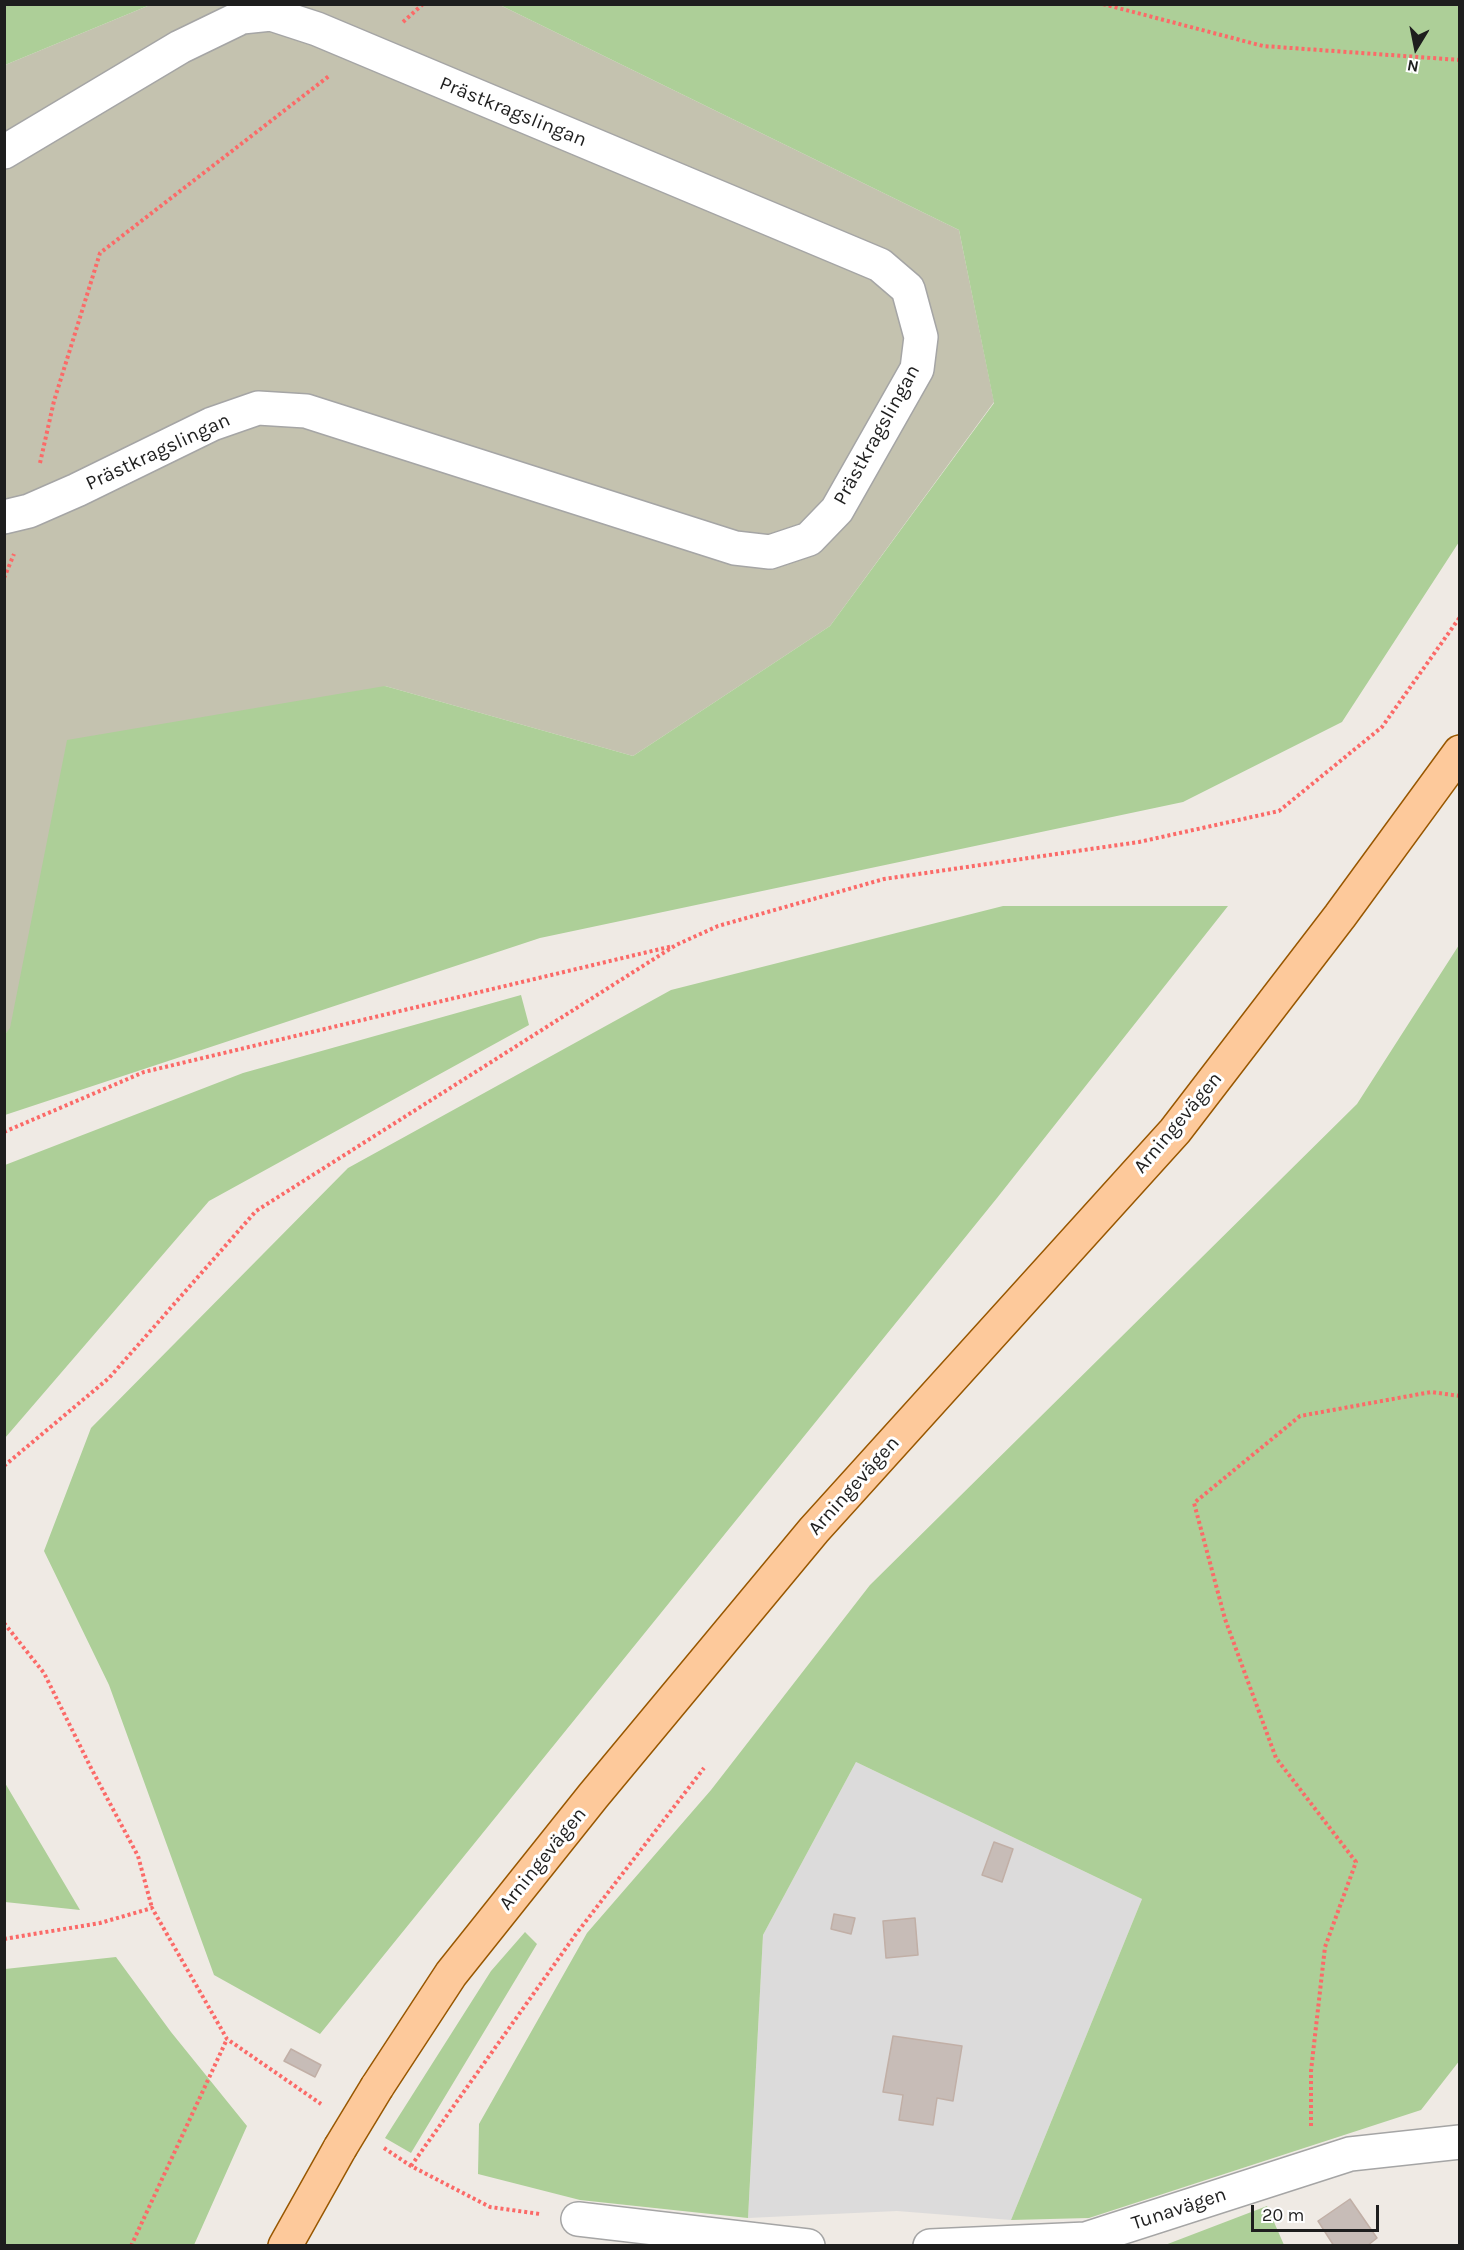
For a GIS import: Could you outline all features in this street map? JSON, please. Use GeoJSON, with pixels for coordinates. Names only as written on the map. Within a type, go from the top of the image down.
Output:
{"type":"FeatureCollection","features":[{"type":"Feature","properties":{"kind":"main road","name":"Arningevägen"},"geometry":{"type":"LineString","coordinates":[[285,2246],[377,2087],[451,1974],[593,1796],[806,1539],[1175,1131],[1340,916],[1460,752]]}},
{"type":"Feature","properties":{"kind":"street","name":"Prästkragslingan"},"geometry":{"type":"LineString","coordinates":[[4,152],[180,47],[242,17],[271,14],[317,29],[880,265],[908,289],[921,337],[917,369],[837,510],[809,539],[770,552],[735,548],[306,411],[258,408],[212,424],[17,514]]}},
{"type":"Feature","properties":{"kind":"street","name":"Tunavägen"},"geometry":{"type":"LineString","coordinates":[[930,2246],[1086,2239],[1350,2154],[1460,2142]]}},
{"type":"Feature","properties":{"kind":"street"},"geometry":{"type":"LineString","coordinates":[[579,2220],[808,2246]]}},
{"type":"Feature","properties":{"kind":"path"},"geometry":{"type":"LineString","coordinates":[[4,578],[17,514],[100,253],[307,91],[366,51],[423,4]]}},
{"type":"Feature","properties":{"kind":"path"},"geometry":{"type":"LineString","coordinates":[[1103,4],[1263,46],[1460,60]]}},
{"type":"Feature","properties":{"kind":"path"},"geometry":{"type":"LineString","coordinates":[[4,1466],[109,1378],[256,1210],[676,945],[718,926],[884,879],[1139,842],[1279,811],[1382,727],[1460,617]]}},
{"type":"Feature","properties":{"kind":"path"},"geometry":{"type":"LineString","coordinates":[[4,1132],[144,1072],[676,945]]}},
{"type":"Feature","properties":{"kind":"path"},"geometry":{"type":"LineString","coordinates":[[1311,2166],[1311,2071],[1325,1947],[1356,1862],[1276,1758],[1225,1619],[1194,1503],[1300,1416],[1431,1392],[1460,1396]]}},
{"type":"Feature","properties":{"kind":"path"},"geometry":{"type":"LineString","coordinates":[[4,1623],[44,1674],[138,1856],[152,1908],[227,2039],[327,2109]]}},
{"type":"Feature","properties":{"kind":"path"},"geometry":{"type":"LineString","coordinates":[[411,2166],[576,1934],[704,1768]]}},
{"type":"Feature","properties":{"kind":"path"},"geometry":{"type":"LineString","coordinates":[[4,1940],[100,1923],[152,1908]]}},
{"type":"Feature","properties":{"kind":"path"},"geometry":{"type":"LineString","coordinates":[[131,2246],[227,2039]]}},
{"type":"Feature","properties":{"kind":"path"},"geometry":{"type":"LineString","coordinates":[[383,2147],[411,2166],[490,2208],[579,2220]]}},
{"type":"Feature","properties":{"kind":"shaded area"},"geometry":{"type":"Polygon","coordinates":[[[150,5],[500,5],[959,230],[994,402],[830,626],[633,756],[385,686],[5,1034],[5,65],[150,5]]]}},
{"type":"Feature","properties":{"kind":"shaded area"},"geometry":{"type":"Polygon","coordinates":[[[856,1762],[1142,1899],[1011,2220],[897,2211],[748,2218],[763,1935],[856,1762]]]}},
{"type":"Feature","properties":{"kind":"green space"},"geometry":{"type":"Polygon","coordinates":[[[5,4],[150,4],[150,5],[5,65],[5,4]]]}},
{"type":"Feature","properties":{"kind":"green space"},"geometry":{"type":"Polygon","coordinates":[[[500,5],[1459,5],[1459,542],[1342,722],[1183,802],[540,938],[5,1115],[5,1034],[10,1028],[67,740],[385,686],[633,756],[830,626],[994,403],[959,230],[500,5]]]}},
{"type":"Feature","properties":{"kind":"green space"},"geometry":{"type":"Polygon","coordinates":[[[1003,906],[1228,906],[997,1198],[320,2034],[214,1975],[109,1685],[44,1551],[91,1428],[348,1168],[671,990],[1003,906]]]}},
{"type":"Feature","properties":{"kind":"green space"},"geometry":{"type":"Polygon","coordinates":[[[1459,945],[1460,2060],[1421,2110],[1089,2218],[1011,2220],[1142,1899],[856,1762],[763,1935],[748,2218],[580,2200],[478,2174],[479,2124],[587,1933],[711,1790],[870,1585],[1357,1104],[1459,945]]]}},
{"type":"Feature","properties":{"kind":"green space"},"geometry":{"type":"Polygon","coordinates":[[[521,995],[529,1025],[209,1201],[5,1438],[5,1165],[243,1073],[521,995]]]}},
{"type":"Feature","properties":{"kind":"green space"},"geometry":{"type":"Polygon","coordinates":[[[5,1783],[80,1910],[5,1902],[5,1783]]]}},
{"type":"Feature","properties":{"kind":"green space"},"geometry":{"type":"Polygon","coordinates":[[[525,1932],[537,1944],[411,2153],[385,2138],[491,1971],[525,1932]]]}},
{"type":"Feature","properties":{"kind":"green space"},"geometry":{"type":"Polygon","coordinates":[[[116,1957],[171,2032],[247,2126],[194,2245],[5,2245],[5,1969],[116,1957]]]}},
{"type":"Feature","properties":{"kind":"green space"},"geometry":{"type":"Polygon","coordinates":[[[1267,2206],[1284,2245],[1165,2245],[1267,2206]]]}},
{"type":"Feature","properties":{"kind":"building"},"geometry":{"type":"Polygon","coordinates":[[[994,1842],[1013,1849],[1002,1882],[982,1875],[994,1842]]]}},
{"type":"Feature","properties":{"kind":"building"},"geometry":{"type":"Polygon","coordinates":[[[834,1914],[855,1918],[851,1934],[831,1929],[834,1914]]]}},
{"type":"Feature","properties":{"kind":"building"},"geometry":{"type":"Polygon","coordinates":[[[915,1918],[918,1955],[886,1958],[883,1921],[915,1918]]]}},
{"type":"Feature","properties":{"kind":"building"},"geometry":{"type":"Polygon","coordinates":[[[893,2036],[962,2046],[953,2101],[937,2098],[933,2125],[899,2120],[903,2095],[883,2092],[893,2036]]]}},
{"type":"Feature","properties":{"kind":"building"},"geometry":{"type":"Polygon","coordinates":[[[291,2049],[321,2065],[315,2077],[284,2061],[291,2049]]]}},
{"type":"Feature","properties":{"kind":"building"},"geometry":{"type":"Polygon","coordinates":[[[1350,2199],[1377,2238],[1367,2246],[1334,2246],[1318,2221],[1350,2199]]]}}]}
